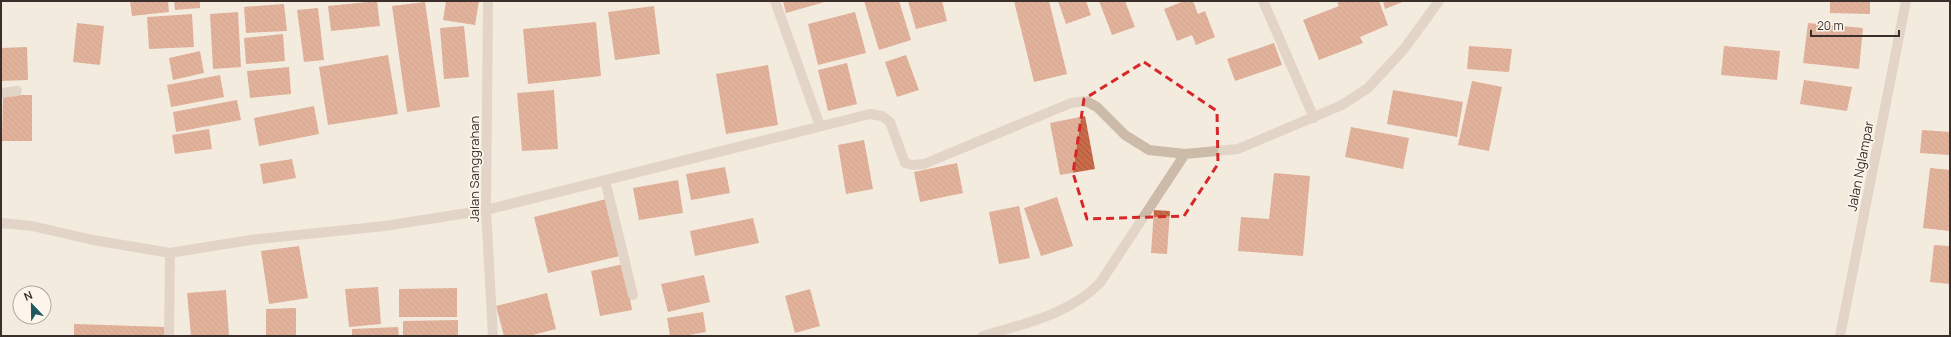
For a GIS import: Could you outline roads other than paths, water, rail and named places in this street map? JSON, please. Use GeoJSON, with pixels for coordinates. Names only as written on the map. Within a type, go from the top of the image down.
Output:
{"type":"FeatureCollection","features":[{"type":"Feature","properties":{"kind":"street","name":"Jalan Sanggrahan"},"geometry":{"type":"LineString","coordinates":[[488,1],[486,210],[493,336]]}},
{"type":"Feature","properties":{"kind":"street"},"geometry":{"type":"LineString","coordinates":[[775,1],[820,126]]}},
{"type":"Feature","properties":{"kind":"street"},"geometry":{"type":"LineString","coordinates":[[1264,1],[1314,118]]}},
{"type":"Feature","properties":{"kind":"street"},"geometry":{"type":"LineString","coordinates":[[1,223],[32,226],[94,240],[170,253],[250,240],[384,226],[486,210],[870,114],[882,116],[890,122],[905,162],[912,165],[924,164],[1071,103],[1086,101],[1097,107],[1125,135],[1149,150],[1185,154],[1238,149],[1342,105],[1368,88],[1404,49],[1439,1]]}},
{"type":"Feature","properties":{"kind":"street","name":"Jalan Nglampar"},"geometry":{"type":"LineString","coordinates":[[1840,336],[1906,1]]}},
{"type":"Feature","properties":{"kind":"street"},"geometry":{"type":"LineString","coordinates":[[1,92],[17,91]]}},
{"type":"Feature","properties":{"kind":"street"},"geometry":{"type":"LineString","coordinates":[[983,336],[1054,315],[1087,297],[1100,283],[1185,154]]}},
{"type":"Feature","properties":{"kind":"street"},"geometry":{"type":"LineString","coordinates":[[605,180],[633,294]]}},
{"type":"Feature","properties":{"kind":"street"},"geometry":{"type":"LineString","coordinates":[[169,336],[170,253]]}}]}
